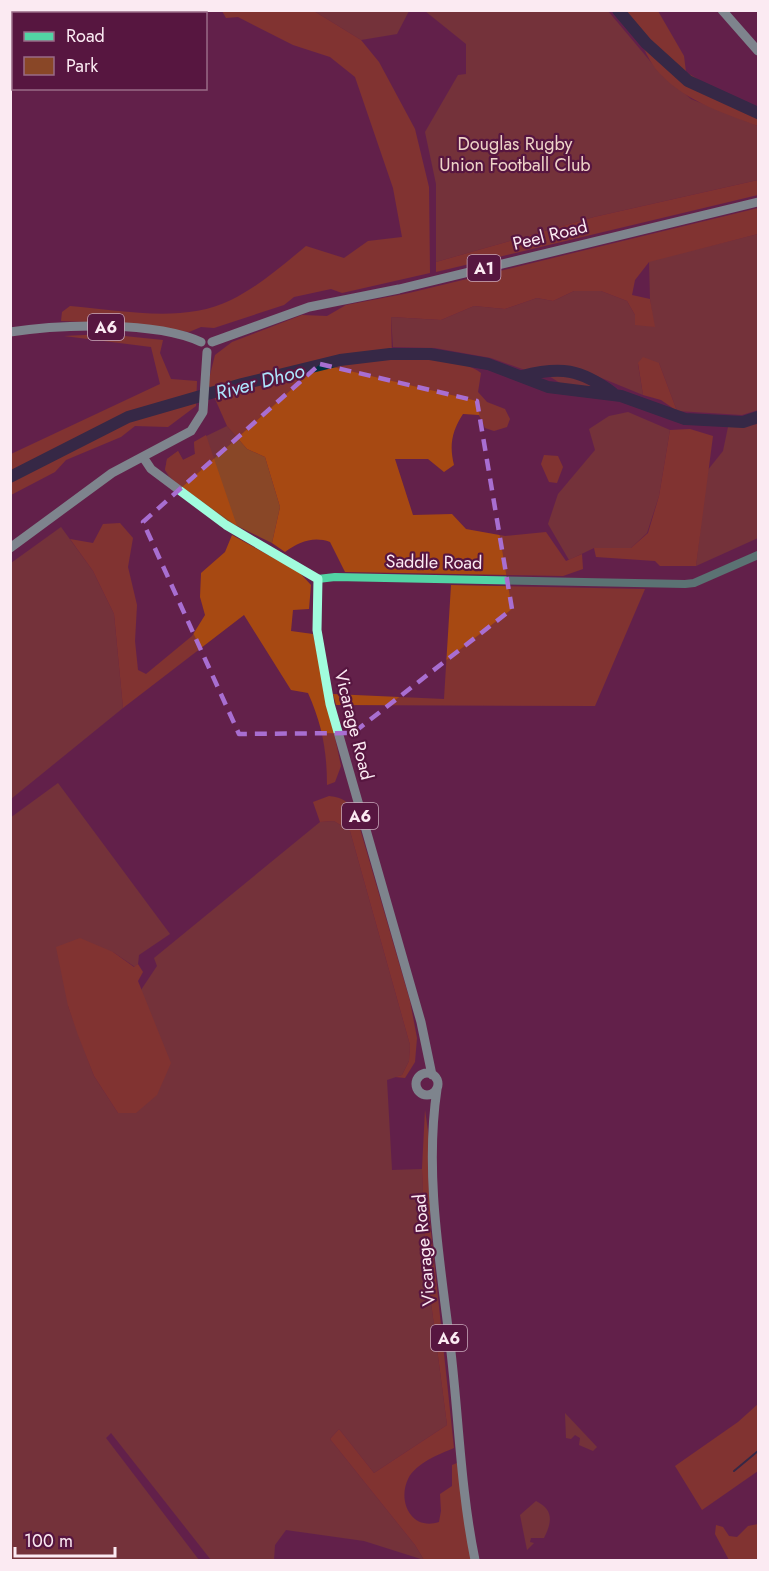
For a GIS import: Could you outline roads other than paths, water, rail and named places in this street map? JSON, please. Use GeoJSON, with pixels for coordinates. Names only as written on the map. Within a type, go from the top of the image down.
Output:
{"type":"FeatureCollection","features":[{"type":"Feature","properties":{"kind":"highway"},"geometry":{"type":"LineString","coordinates":[[722,10],[759,51]]}},
{"type":"Feature","properties":{"kind":"highway","name":"Peel Road"},"geometry":{"type":"LineString","coordinates":[[212,342],[309,307],[399,289],[759,202]]}},
{"type":"Feature","properties":{"kind":"highway","name":"A6"},"geometry":{"type":"LineString","coordinates":[[10,332],[83,325],[144,330],[201,342]]}},
{"type":"Feature","properties":{"kind":"highway"},"geometry":{"type":"LineString","coordinates":[[10,548],[99,481],[191,431],[202,412],[207,353],[212,349],[212,342],[205,339],[201,342],[201,349],[207,353]]}},
{"type":"Feature","properties":{"kind":"highway"},"geometry":{"type":"LineString","coordinates":[[143,457],[151,470],[226,525],[318,579]]}},
{"type":"Feature","properties":{"kind":"highway","name":"Vicarage Road"},"geometry":{"type":"LineString","coordinates":[[318,579],[317,630],[330,704],[421,1022],[432,1075],[438,1081],[433,1115],[435,1200],[440,1269],[451,1354],[464,1499],[475,1560]]}},
{"type":"Feature","properties":{"kind":"highway","name":"Vicarage Road"},"geometry":{"type":"LineString","coordinates":[[425,1048],[416,1085],[433,1115]]}},
{"type":"Feature","properties":{"kind":"highway"},"geometry":{"type":"LineString","coordinates":[[418,1079],[426,1073],[432,1075]]}},
{"type":"Feature","properties":{"kind":"highway"},"geometry":{"type":"LineString","coordinates":[[421,1094],[428,1095],[437,1089]]}},
{"type":"Feature","properties":{"kind":"main road","name":"Saddle Road"},"geometry":{"type":"LineString","coordinates":[[318,579],[335,576],[685,584],[694,583],[759,555]]}},
{"type":"Feature","properties":{"kind":"waterway"},"geometry":{"type":"LineString","coordinates":[[618,10],[646,43],[688,81],[758,113]]}},
{"type":"Feature","properties":{"kind":"waterway","name":"River Dhoo"},"geometry":{"type":"LineString","coordinates":[[10,477],[128,417],[242,384],[340,360],[390,354],[430,354],[488,364],[548,387],[621,396],[685,419],[743,422],[758,417]]}},
{"type":"Feature","properties":{"kind":"waterway","name":"River Dhoo"},"geometry":{"type":"LineString","coordinates":[[522,376],[548,371],[570,372],[580,374],[613,393]]}},
{"type":"Feature","properties":{"kind":"waterway"},"geometry":{"type":"LineString","coordinates":[[734,1471],[758,1451]]}},
{"type":"Feature","properties":{"kind":"park label","name":"Douglas Rugby Union Football Club"},"geometry":{"type":"Point","coordinates":[515,154]}}]}
